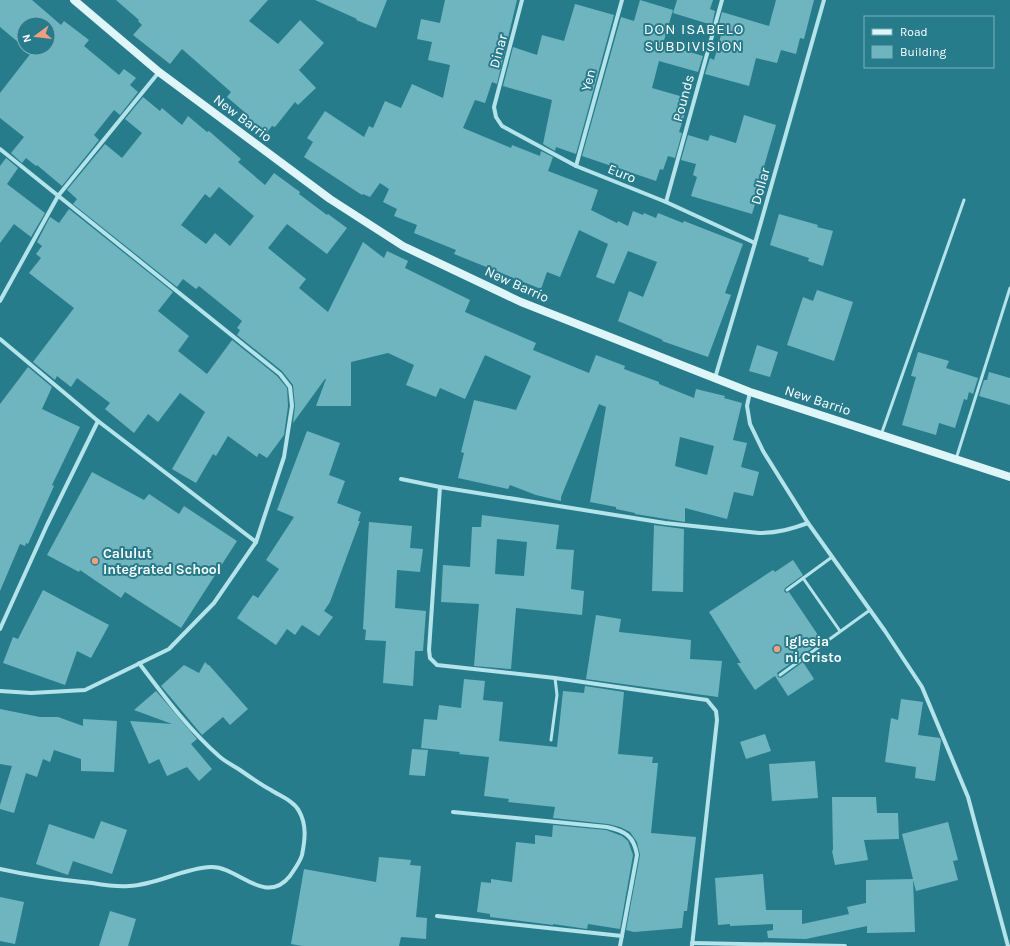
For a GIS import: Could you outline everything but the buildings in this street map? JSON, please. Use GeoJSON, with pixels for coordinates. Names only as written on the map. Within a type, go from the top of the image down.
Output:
{"type":"FeatureCollection","features":[{"type":"Feature","properties":{"kind":"main road","name":"New Barrio"},"geometry":{"type":"LineString","coordinates":[[74,0],[159,72],[330,199],[403,246],[520,302],[750,392],[1010,477]]}},
{"type":"Feature","properties":{"kind":"street","name":"Dinar"},"geometry":{"type":"LineString","coordinates":[[494,107],[522,0]]}},
{"type":"Feature","properties":{"kind":"street","name":"Yen"},"geometry":{"type":"LineString","coordinates":[[576,166],[622,0]]}},
{"type":"Feature","properties":{"kind":"street","name":"Pounds"},"geometry":{"type":"LineString","coordinates":[[666,202],[722,0]]}},
{"type":"Feature","properties":{"kind":"street","name":"Dollar"},"geometry":{"type":"LineString","coordinates":[[715,378],[824,0]]}},
{"type":"Feature","properties":{"kind":"street"},"geometry":{"type":"LineString","coordinates":[[0,301],[58,196],[159,72]]}},
{"type":"Feature","properties":{"kind":"street","name":"Euro"},"geometry":{"type":"LineString","coordinates":[[494,107],[496,117],[502,126],[576,166],[666,202],[755,243]]}},
{"type":"Feature","properties":{"kind":"street"},"geometry":{"type":"LineString","coordinates":[[0,149],[280,374],[290,387],[292,406],[284,457],[256,542],[214,603],[169,648],[86,690],[31,693],[0,691]]}},
{"type":"Feature","properties":{"kind":"street"},"geometry":{"type":"LineString","coordinates":[[0,339],[98,421],[256,542]]}},
{"type":"Feature","properties":{"kind":"street"},"geometry":{"type":"LineString","coordinates":[[750,392],[747,406],[750,424],[763,451],[808,523],[870,610],[922,687],[968,796],[1008,946]]}},
{"type":"Feature","properties":{"kind":"street"},"geometry":{"type":"LineString","coordinates":[[0,629],[47,525],[98,421]]}},
{"type":"Feature","properties":{"kind":"street"},"geometry":{"type":"LineString","coordinates":[[401,479],[440,487],[665,523],[759,533],[785,531],[808,523]]}},
{"type":"Feature","properties":{"kind":"street"},"geometry":{"type":"LineString","coordinates":[[440,487],[429,650],[430,658],[437,665],[556,678],[707,700],[716,710],[717,720],[692,945],[845,946]]}},
{"type":"Feature","properties":{"kind":"street"},"geometry":{"type":"LineString","coordinates":[[0,869],[32,876],[87,883],[129,886],[152,882],[193,870],[212,867],[229,871],[257,886],[269,888],[284,884],[293,872],[301,857],[304,839],[305,824],[299,810],[289,801],[221,758],[175,710],[139,663]]}},
{"type":"Feature","properties":{"kind":"street"},"geometry":{"type":"LineString","coordinates":[[453,812],[607,827],[621,830],[630,836],[636,846],[637,855],[620,946]]}},
{"type":"Feature","properties":{"kind":"street"},"geometry":{"type":"LineString","coordinates":[[437,916],[622,936]]}},
{"type":"Feature","properties":{"kind":"lane"},"geometry":{"type":"LineString","coordinates":[[882,435],[964,200]]}},
{"type":"Feature","properties":{"kind":"lane"},"geometry":{"type":"LineString","coordinates":[[956,459],[1010,288]]}},
{"type":"Feature","properties":{"kind":"lane"},"geometry":{"type":"LineString","coordinates":[[787,590],[832,557]]}},
{"type":"Feature","properties":{"kind":"lane"},"geometry":{"type":"LineString","coordinates":[[803,578],[840,631]]}},
{"type":"Feature","properties":{"kind":"lane"},"geometry":{"type":"LineString","coordinates":[[780,675],[870,610]]}},
{"type":"Feature","properties":{"kind":"lane"},"geometry":{"type":"LineString","coordinates":[[551,740],[557,695],[556,678]]}},
{"type":"Feature","properties":{"kind":"place","name":"Calulut Integrated School"},"geometry":{"type":"Point","coordinates":[95,561]}},
{"type":"Feature","properties":{"kind":"place","name":"Iglesia ni Cristo"},"geometry":{"type":"Point","coordinates":[777,649]}},
{"type":"Feature","properties":{"kind":"district","name":"DON ISABELO SUBDIVISION"},"geometry":{"type":"Point","coordinates":[694,38]}}]}
